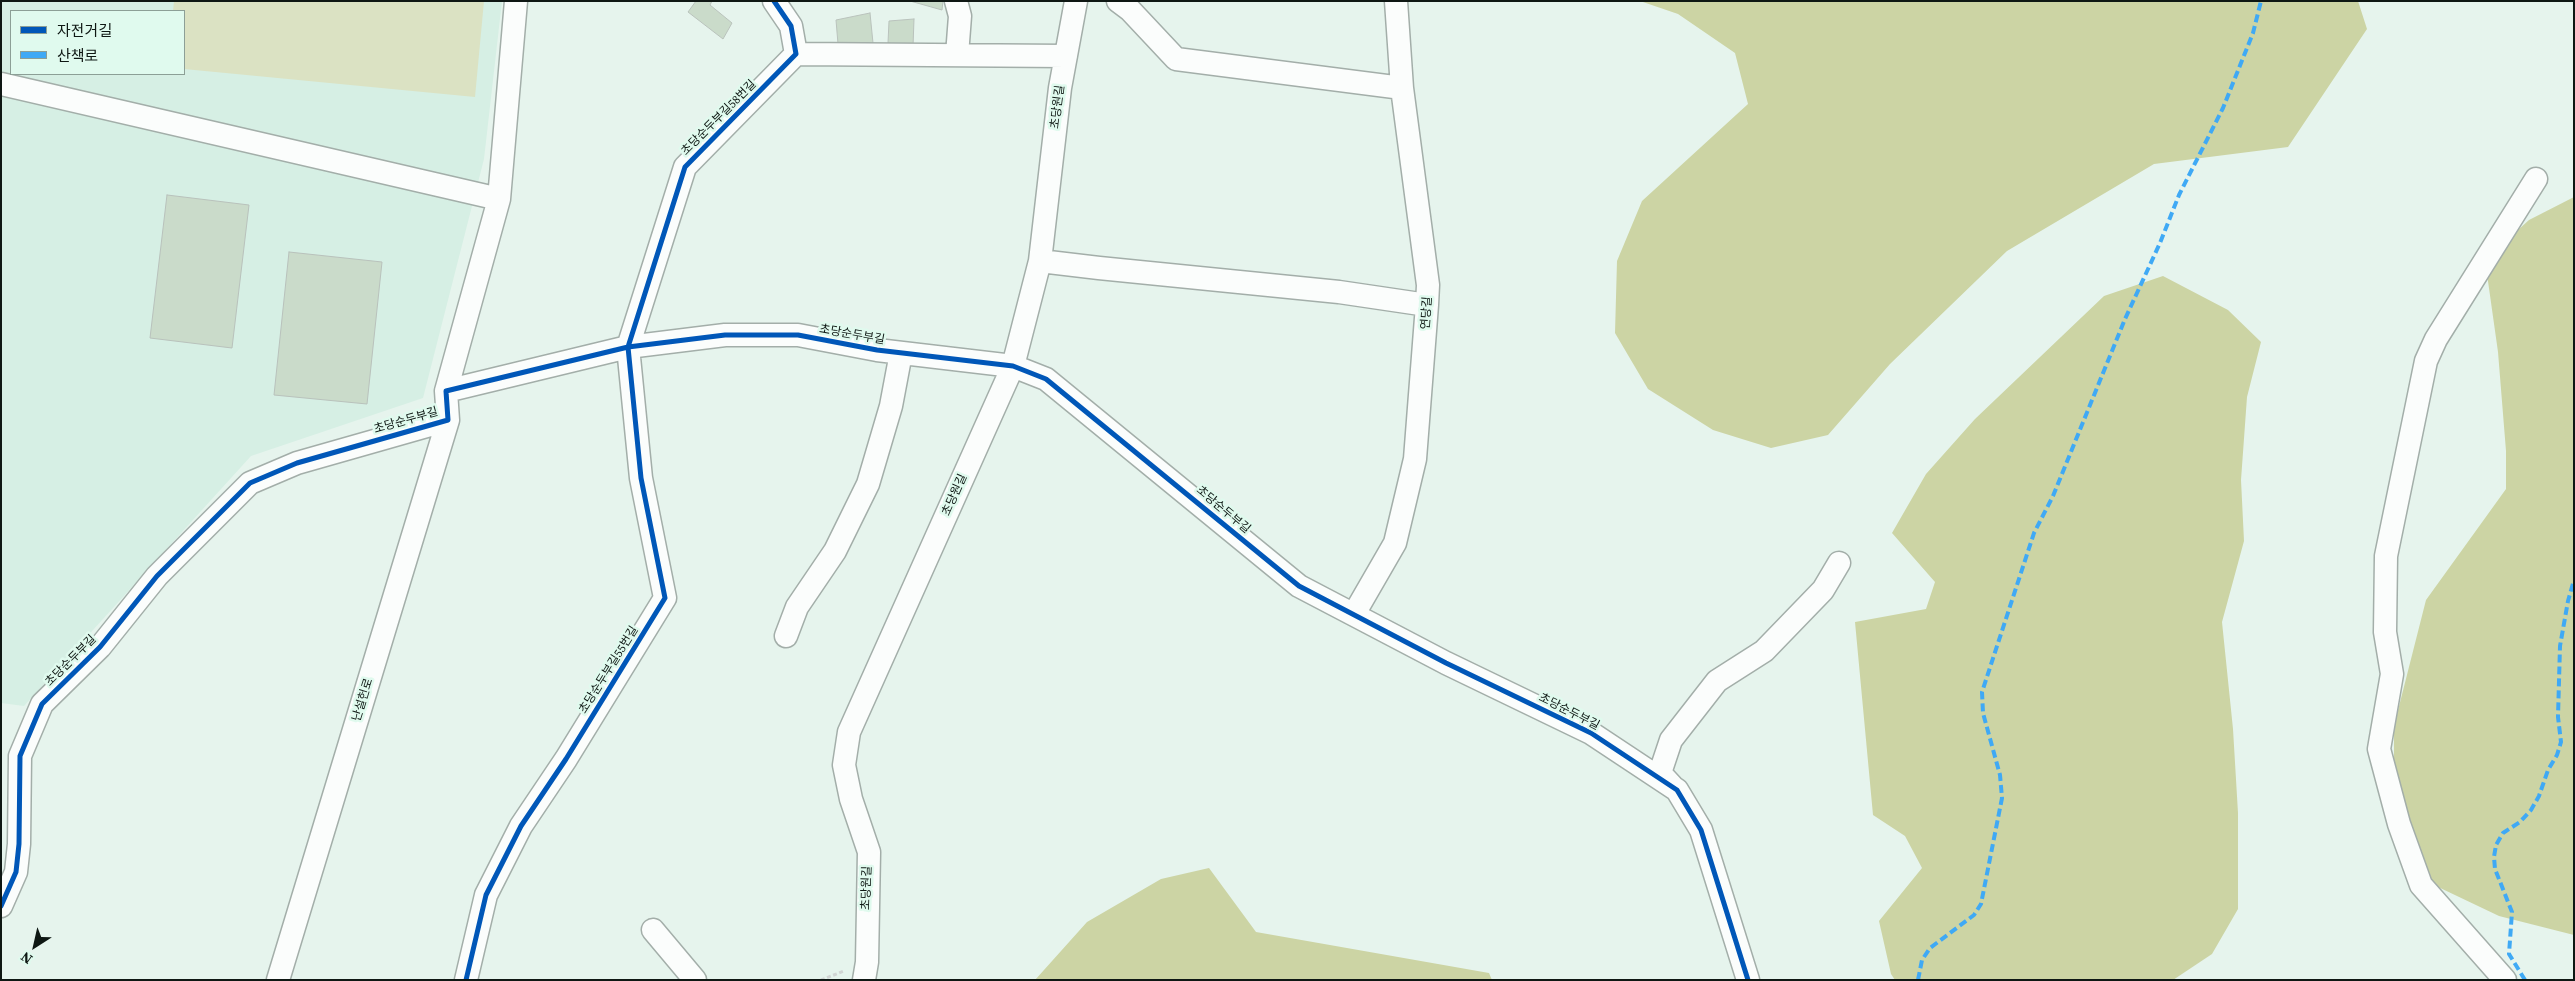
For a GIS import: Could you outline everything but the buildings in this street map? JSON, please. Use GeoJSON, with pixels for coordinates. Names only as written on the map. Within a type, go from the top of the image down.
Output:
{"type":"FeatureCollection","features":[{"type":"Feature","properties":{"kind":"street"},"geometry":{"type":"LineString","coordinates":[[446,391],[499,199],[516,1]]}},
{"type":"Feature","properties":{"kind":"street"},"geometry":{"type":"LineString","coordinates":[[774,1],[791,26],[796,54],[1066,56]]}},
{"type":"Feature","properties":{"kind":"street"},"geometry":{"type":"LineString","coordinates":[[956,1],[960,16],[957,55]]}},
{"type":"Feature","properties":{"kind":"street","name":"초당원길"},"geometry":{"type":"LineString","coordinates":[[864,980],[867,962],[869,852],[851,799],[844,766],[849,732],[1013,366],[1040,260],[1066,56],[1076,1]]}},
{"type":"Feature","properties":{"kind":"street"},"geometry":{"type":"LineString","coordinates":[[1118,1],[1130,10],[1176,59],[1402,88]]}},
{"type":"Feature","properties":{"kind":"street","name":"연당길"},"geometry":{"type":"LineString","coordinates":[[1354,614],[1395,544],[1413,468],[1427,305],[1428,285],[1402,88],[1396,1]]}},
{"type":"Feature","properties":{"kind":"street","name":"초당순두부길58번길"},"geometry":{"type":"LineString","coordinates":[[628,347],[685,167],[796,54]]}},
{"type":"Feature","properties":{"kind":"street"},"geometry":{"type":"LineString","coordinates":[[1,84],[499,199]]}},
{"type":"Feature","properties":{"kind":"street"},"geometry":{"type":"LineString","coordinates":[[2505,980],[2421,885],[2399,824],[2379,749],[2392,674],[2385,632],[2386,556],[2426,361],[2436,340],[2536,179]]}},
{"type":"Feature","properties":{"kind":"street"},"geometry":{"type":"LineString","coordinates":[[1040,260],[1099,268],[1339,292],[1427,305]]}},
{"type":"Feature","properties":{"kind":"street","name":"초당순두부길"},"geometry":{"type":"LineString","coordinates":[[1,906],[16,872],[19,844],[20,756],[42,704],[100,648],[157,576],[250,483],[297,463],[448,420],[446,391],[628,347],[725,335],[798,335],[902,353],[1013,366],[1046,379],[1299,586],[1446,663],[1591,733],[1677,790],[1701,830],[1748,980]]}},
{"type":"Feature","properties":{"kind":"street","name":"초당순두부길55번길"},"geometry":{"type":"LineString","coordinates":[[466,980],[486,894],[517,834],[665,598],[641,478],[628,347]]}},
{"type":"Feature","properties":{"kind":"street"},"geometry":{"type":"LineString","coordinates":[[786,636],[797,606],[835,551],[868,484],[891,406],[902,353]]}},
{"type":"Feature","properties":{"kind":"street","name":"난설헌로"},"geometry":{"type":"LineString","coordinates":[[278,980],[448,420]]}},
{"type":"Feature","properties":{"kind":"street"},"geometry":{"type":"LineString","coordinates":[[1677,790],[1660,773],[1671,740],[1717,681],[1764,650],[1822,590],[1839,563]]}},
{"type":"Feature","properties":{"kind":"street"},"geometry":{"type":"LineString","coordinates":[[653,930],[695,980]]}},
{"type":"Feature","properties":{"kind":"shaded area"},"geometry":{"type":"Polygon","coordinates":[[[1,1],[502,1],[484,159],[423,398],[251,456],[24,706],[1,703],[1,1]]]}},
{"type":"Feature","properties":{"kind":"shaded area"},"geometry":{"type":"Polygon","coordinates":[[[174,1],[484,1],[475,97],[185,69],[185,10],[173,10],[174,1]]]}},
{"type":"Feature","properties":{"kind":"green space"},"geometry":{"type":"Polygon","coordinates":[[[1640,1],[2358,1],[2367,29],[2288,147],[2154,164],[2007,251],[1890,364],[1828,435],[1771,448],[1713,430],[1648,389],[1615,333],[1617,261],[1642,201],[1748,104],[1735,53],[1678,14],[1640,1]]]}},
{"type":"Feature","properties":{"kind":"green space"},"geometry":{"type":"Polygon","coordinates":[[[2574,197],[2574,935],[2499,916],[2415,876],[2394,820],[2394,726],[2426,600],[2506,489],[2506,451],[2498,352],[2485,260],[2529,220],[2574,197]]]}},
{"type":"Feature","properties":{"kind":"green space"},"geometry":{"type":"Polygon","coordinates":[[[2163,276],[2228,310],[2261,342],[2247,397],[2241,480],[2244,541],[2222,622],[2233,729],[2238,813],[2238,909],[2212,954],[2173,980],[1895,980],[1891,974],[1879,921],[1922,868],[1905,836],[1873,815],[1855,622],[1926,609],[1935,582],[1892,533],[1926,474],[1975,419],[2104,296],[2163,276]]]}},
{"type":"Feature","properties":{"kind":"green space"},"geometry":{"type":"Polygon","coordinates":[[[1209,868],[1256,932],[1489,973],[1492,980],[1035,980],[1087,922],[1161,879],[1209,868]]]}},
{"type":"Feature","properties":{"kind":"marked path"},"geometry":{"type":"LineString","coordinates":[[1918,980],[1922,960],[1930,948],[1974,915],[1981,904],[2002,798],[2000,775],[1983,713],[1982,692],[2034,533],[2053,496],[2125,319],[2160,243],[2179,195],[2223,108],[2253,33],[2261,1]]}},
{"type":"Feature","properties":{"kind":"marked path"},"geometry":{"type":"LineString","coordinates":[[2525,980],[2509,954],[2512,912],[2495,869],[2494,857],[2496,845],[2503,833],[2520,822],[2531,810],[2539,796],[2561,742],[2558,717],[2560,646],[2568,601],[2574,580]]}},
{"type":"Feature","properties":{"kind":"cycle path"},"geometry":{"type":"LineString","coordinates":[[466,980],[486,895],[521,826],[566,759],[665,598],[641,478],[628,347],[685,167],[796,54],[791,26],[774,1]]}},
{"type":"Feature","properties":{"kind":"cycle path"},"geometry":{"type":"LineString","coordinates":[[1,906],[16,872],[19,844],[20,756],[42,704],[100,647],[157,576],[250,483],[297,463],[448,420],[446,391],[628,347],[725,335],[798,335],[877,350],[1013,366],[1046,379],[1299,586],[1446,663],[1591,733],[1677,790],[1701,830],[1748,980]]}}]}
